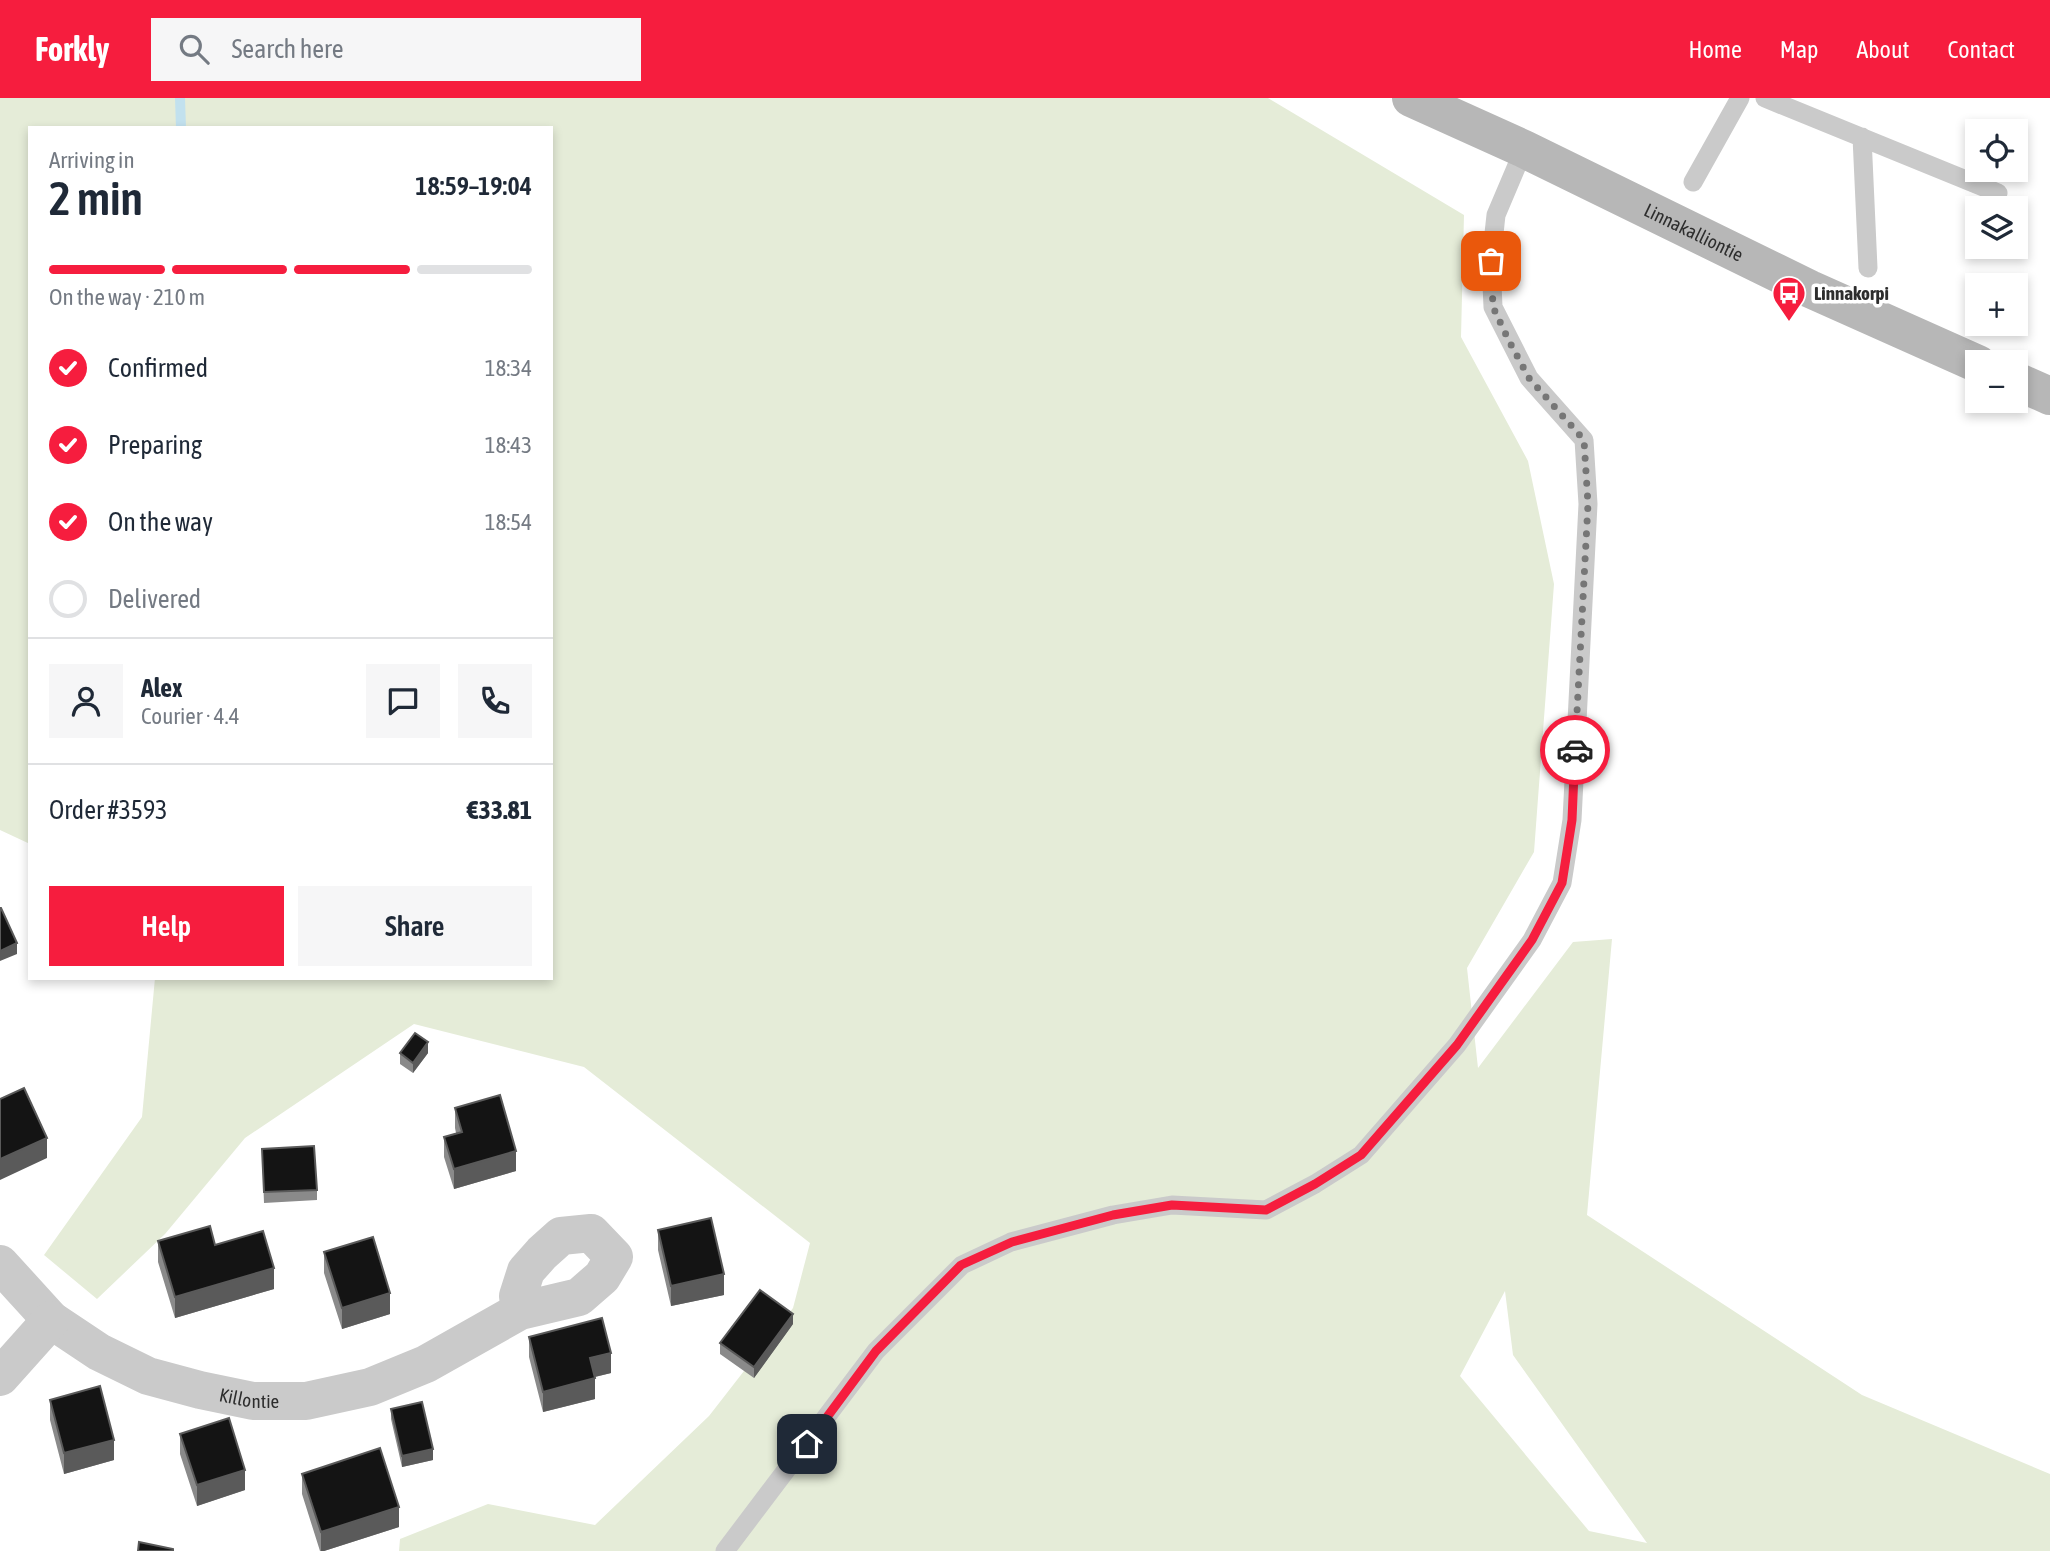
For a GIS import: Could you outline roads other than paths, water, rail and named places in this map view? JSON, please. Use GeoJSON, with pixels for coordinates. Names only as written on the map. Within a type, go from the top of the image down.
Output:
{"type":"FeatureCollection","features":[{"type":"Feature","properties":{"kind":"main road","name":"Linnakalliontie"},"geometry":{"type":"LineString","coordinates":[[1411,98],[1524,149],[1810,289],[1965,357]]}},
{"type":"Feature","properties":{"kind":"main road"},"geometry":{"type":"LineString","coordinates":[[2028,386],[2050,396]]}},
{"type":"Feature","properties":{"kind":"street","name":"Killontie"},"geometry":{"type":"LineString","coordinates":[[0,1264],[51,1320],[99,1352],[148,1376],[253,1401],[306,1401],[370,1387],[426,1364],[520,1311]]}},
{"type":"Feature","properties":{"kind":"street"},"geometry":{"type":"LineString","coordinates":[[0,1377],[51,1320]]}},
{"type":"Feature","properties":{"kind":"lane"},"geometry":{"type":"LineString","coordinates":[[1693,181],[1740,98]]}},
{"type":"Feature","properties":{"kind":"lane"},"geometry":{"type":"LineString","coordinates":[[1765,98],[1998,193]]}},
{"type":"Feature","properties":{"kind":"lane"},"geometry":{"type":"LineString","coordinates":[[1862,137],[1868,268]]}},
{"type":"Feature","properties":{"kind":"lane"},"geometry":{"type":"LineString","coordinates":[[725,1551],[876,1351],[961,1265],[1012,1242],[1113,1215],[1172,1205],[1266,1210],[1315,1184],[1361,1155],[1457,1045],[1532,940],[1562,883],[1572,820],[1588,504],[1584,440],[1529,378],[1493,307],[1491,261],[1496,215],[1524,149]]}},
{"type":"Feature","properties":{"kind":"waterway"},"geometry":{"type":"LineString","coordinates":[[180,98],[181,126]]}},
{"type":"Feature","properties":{"kind":"place","name":"Linnakorpi"},"geometry":{"type":"Point","coordinates":[1789,323]}}]}
